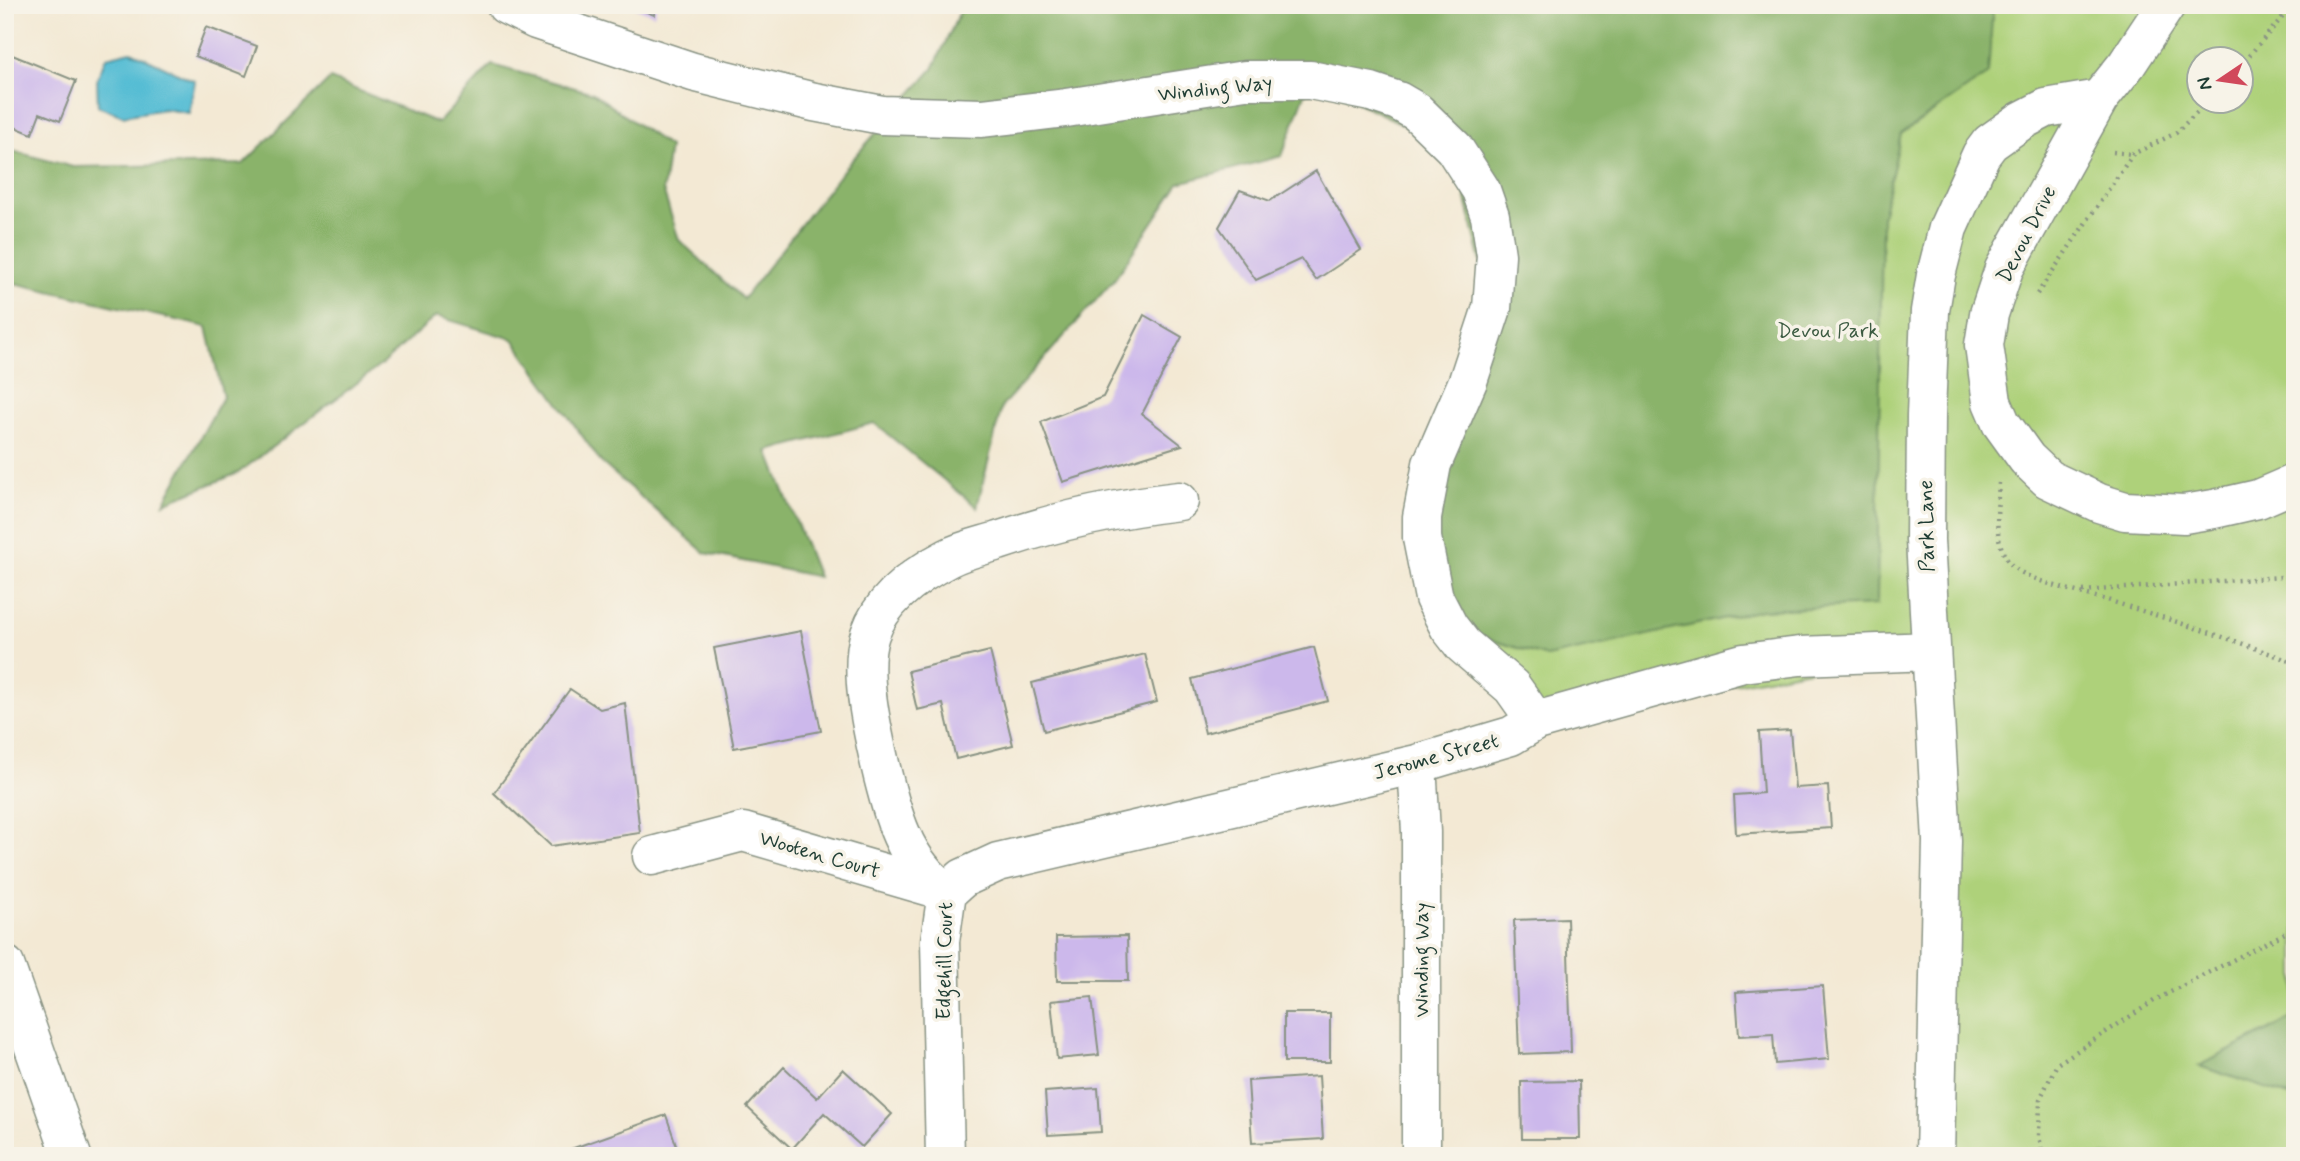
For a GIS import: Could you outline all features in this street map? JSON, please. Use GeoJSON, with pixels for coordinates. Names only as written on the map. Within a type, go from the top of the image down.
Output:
{"type":"FeatureCollection","features":[{"type":"Feature","properties":{"kind":"street","name":"Winding Way"},"geometry":{"type":"LineString","coordinates":[[506,5],[536,20],[693,72],[814,102],[882,115],[982,118],[1066,108],[1245,80],[1310,80],[1371,92],[1398,101],[1417,112],[1454,148],[1481,190],[1490,216],[1496,255],[1492,308],[1468,381],[1432,464],[1422,517],[1422,538],[1434,598],[1449,627],[1463,645],[1512,687],[1536,721]]}},
{"type":"Feature","properties":{"kind":"street"},"geometry":{"type":"LineString","coordinates":[[2099,99],[2127,64],[2166,5]]}},
{"type":"Feature","properties":{"kind":"street","name":"Devou Drive"},"geometry":{"type":"LineString","coordinates":[[2099,99],[2004,269],[1989,314],[1984,345],[1992,402],[2001,423],[2027,459],[2048,479],[2099,503],[2125,511],[2184,514],[2258,499],[2295,483]]}},
{"type":"Feature","properties":{"kind":"street","name":"Park Lane"},"geometry":{"type":"LineString","coordinates":[[1935,1156],[1942,841],[1925,540],[1930,312],[1948,228],[1981,155],[1990,143],[2021,121],[2046,108],[2099,99]]}},
{"type":"Feature","properties":{"kind":"street","name":"Edgehill Court"},"geometry":{"type":"LineString","coordinates":[[945,1156],[940,941],[947,891],[931,881],[907,848],[890,805],[868,711],[866,650],[871,633],[886,604],[922,574],[950,557],[1051,523],[1141,505],[1179,501]]}},
{"type":"Feature","properties":{"kind":"street","name":"Jerome Street"},"geometry":{"type":"LineString","coordinates":[[947,891],[962,878],[998,862],[1417,764],[1511,736],[1536,721],[1742,663],[1800,656],[1931,651]]}},
{"type":"Feature","properties":{"kind":"street","name":"Winding Way"},"geometry":{"type":"LineString","coordinates":[[1417,764],[1421,832],[1421,1156]]}},
{"type":"Feature","properties":{"kind":"street","name":"Wooten Court"},"geometry":{"type":"LineString","coordinates":[[652,856],[743,832],[947,891]]}},
{"type":"Feature","properties":{"kind":"street"},"geometry":{"type":"LineString","coordinates":[[5,965],[72,1156]]}},
{"type":"Feature","properties":{"kind":"path"},"geometry":{"type":"LineString","coordinates":[[2254,51],[2293,5]]}},
{"type":"Feature","properties":{"kind":"path"},"geometry":{"type":"LineString","coordinates":[[2035,297],[2133,154],[2176,133],[2193,116]]}},
{"type":"Feature","properties":{"kind":"path"},"geometry":{"type":"LineString","coordinates":[[2101,151],[2133,154]]}},
{"type":"Feature","properties":{"kind":"path"},"geometry":{"type":"LineString","coordinates":[[1999,481],[1998,528],[2006,557],[2016,569],[2034,578],[2228,637],[2295,663]]}},
{"type":"Feature","properties":{"kind":"path"},"geometry":{"type":"LineString","coordinates":[[2078,592],[2295,576]]}},
{"type":"Feature","properties":{"kind":"path"},"geometry":{"type":"LineString","coordinates":[[2043,1156],[2039,1136],[2040,1099],[2057,1064],[2157,999],[2295,928]]}},
{"type":"Feature","properties":{"kind":"green space"},"geometry":{"type":"Polygon","coordinates":[[[963,5],[1993,5],[1988,74],[1901,134],[1882,217],[1877,605],[1762,610],[1547,657],[1449,627],[1422,538],[1492,308],[1454,148],[1310,80],[1282,156],[1179,183],[1114,280],[1002,406],[977,507],[874,423],[768,451],[818,577],[705,553],[601,462],[513,339],[436,316],[382,364],[238,473],[164,503],[223,397],[207,327],[5,281],[5,149],[73,167],[243,164],[330,79],[438,123],[492,65],[593,93],[669,147],[663,190],[679,240],[743,299],[845,168],[933,69],[963,5]]]}},
{"type":"Feature","properties":{"kind":"green space","name":"Devou Park"},"geometry":{"type":"Polygon","coordinates":[[[1152,5],[2295,5],[2295,1156],[1935,1156],[1931,652],[1895,654],[1536,721],[1463,645],[1492,308],[1454,148],[1152,5]]]}},
{"type":"Feature","properties":{"kind":"green space"},"geometry":{"type":"Polygon","coordinates":[[[2295,1017],[2295,1098],[2199,1066],[2295,1017]]]}},
{"type":"Feature","properties":{"kind":"water"},"geometry":{"type":"Polygon","coordinates":[[[131,51],[195,81],[189,113],[164,109],[123,116],[98,106],[97,79],[106,57],[131,51]]]}},
{"type":"Feature","properties":{"kind":"building"},"geometry":{"type":"Polygon","coordinates":[[[629,5],[657,5],[654,15],[629,5]]]}},
{"type":"Feature","properties":{"kind":"building"},"geometry":{"type":"Polygon","coordinates":[[[206,27],[257,46],[246,76],[195,56],[206,27]]]}},
{"type":"Feature","properties":{"kind":"building"},"geometry":{"type":"Polygon","coordinates":[[[5,52],[76,81],[60,121],[40,113],[32,134],[5,123],[5,52]]]}},
{"type":"Feature","properties":{"kind":"building"},"geometry":{"type":"Polygon","coordinates":[[[1316,171],[1361,250],[1316,280],[1301,259],[1256,280],[1219,227],[1240,190],[1270,201],[1316,171]]]}},
{"type":"Feature","properties":{"kind":"building"},"geometry":{"type":"Polygon","coordinates":[[[1144,315],[1182,337],[1142,414],[1182,445],[1063,482],[1041,422],[1103,397],[1144,315]]]}},
{"type":"Feature","properties":{"kind":"building"},"geometry":{"type":"Polygon","coordinates":[[[801,631],[821,731],[734,748],[714,648],[801,631]]]}},
{"type":"Feature","properties":{"kind":"building"},"geometry":{"type":"Polygon","coordinates":[[[1314,647],[1328,701],[1205,733],[1192,679],[1314,647]]]}},
{"type":"Feature","properties":{"kind":"building"},"geometry":{"type":"Polygon","coordinates":[[[990,651],[1013,745],[956,759],[943,704],[917,710],[908,671],[990,651]]]}},
{"type":"Feature","properties":{"kind":"building"},"geometry":{"type":"Polygon","coordinates":[[[1145,654],[1157,702],[1044,731],[1032,683],[1145,654]]]}},
{"type":"Feature","properties":{"kind":"building"},"geometry":{"type":"Polygon","coordinates":[[[570,689],[600,709],[625,703],[640,833],[551,846],[494,793],[570,689]]]}},
{"type":"Feature","properties":{"kind":"building"},"geometry":{"type":"Polygon","coordinates":[[[1790,730],[1795,788],[1828,786],[1831,828],[1736,834],[1734,795],[1763,793],[1759,732],[1790,730]]]}},
{"type":"Feature","properties":{"kind":"building"},"geometry":{"type":"Polygon","coordinates":[[[1567,918],[1571,1052],[1519,1054],[1514,920],[1567,918]]]}},
{"type":"Feature","properties":{"kind":"building"},"geometry":{"type":"Polygon","coordinates":[[[1127,936],[1128,981],[1057,981],[1056,937],[1127,936]]]}},
{"type":"Feature","properties":{"kind":"building"},"geometry":{"type":"Polygon","coordinates":[[[1823,986],[1829,1059],[1775,1064],[1773,1034],[1739,1036],[1736,992],[1823,986]]]}},
{"type":"Feature","properties":{"kind":"building"},"geometry":{"type":"Polygon","coordinates":[[[1092,997],[1099,1055],[1057,1059],[1051,1001],[1092,997]]]}},
{"type":"Feature","properties":{"kind":"building"},"geometry":{"type":"Polygon","coordinates":[[[1284,1013],[1330,1013],[1330,1062],[1284,1062],[1284,1013]]]}},
{"type":"Feature","properties":{"kind":"building"},"geometry":{"type":"Polygon","coordinates":[[[784,1067],[817,1098],[843,1069],[892,1114],[862,1147],[824,1113],[792,1149],[747,1107],[784,1067]]]}},
{"type":"Feature","properties":{"kind":"building"},"geometry":{"type":"Polygon","coordinates":[[[1319,1076],[1323,1139],[1252,1143],[1248,1081],[1319,1076]]]}},
{"type":"Feature","properties":{"kind":"building"},"geometry":{"type":"Polygon","coordinates":[[[1579,1081],[1580,1139],[1522,1139],[1521,1082],[1579,1081]]]}},
{"type":"Feature","properties":{"kind":"building"},"geometry":{"type":"Polygon","coordinates":[[[1098,1088],[1101,1132],[1048,1135],[1045,1092],[1098,1088]]]}},
{"type":"Feature","properties":{"kind":"building"},"geometry":{"type":"Polygon","coordinates":[[[666,1115],[680,1156],[554,1156],[554,1155],[666,1115]]]}}]}
